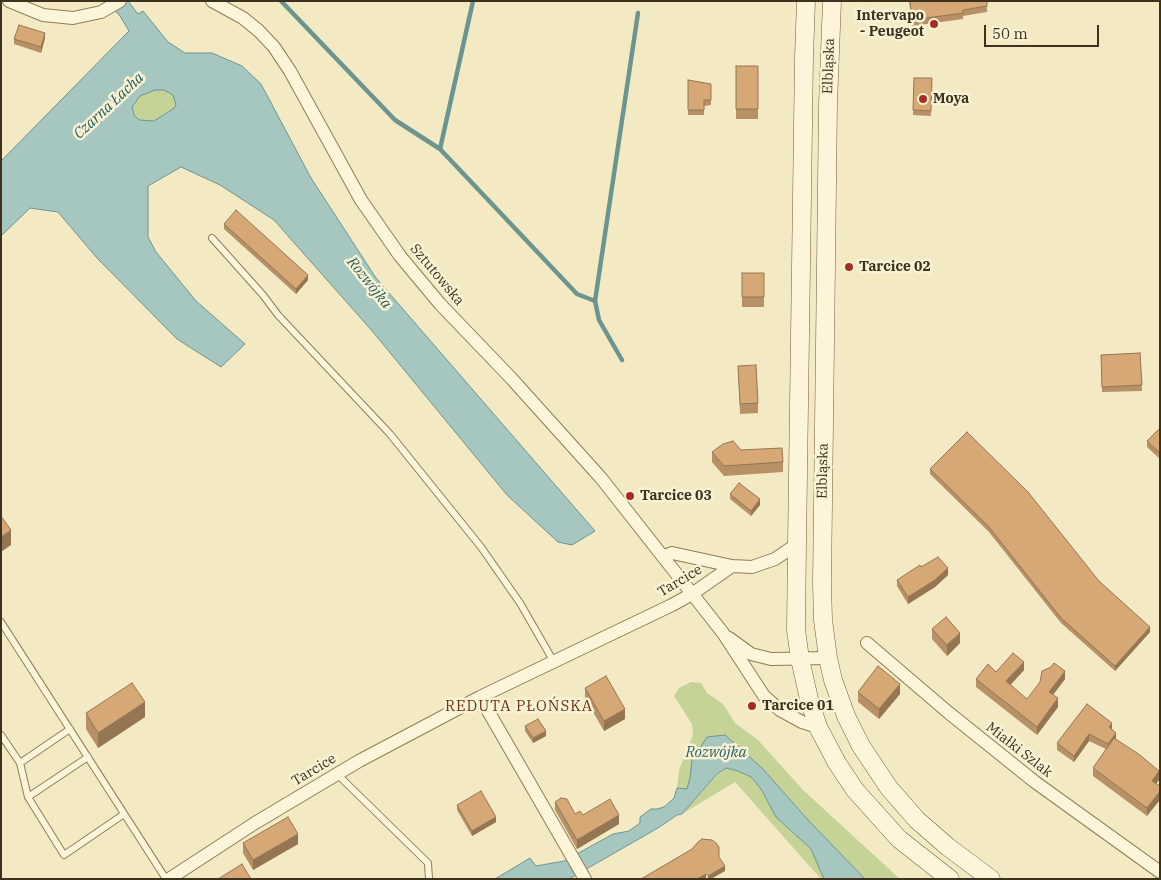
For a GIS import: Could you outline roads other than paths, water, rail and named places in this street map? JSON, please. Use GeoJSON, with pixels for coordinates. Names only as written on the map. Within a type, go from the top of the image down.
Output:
{"type":"FeatureCollection","features":[{"type":"Feature","properties":{"kind":"main road","name":"Elbląska"},"geometry":{"type":"LineString","coordinates":[[806,1],[796,630],[800,659],[809,699],[818,726],[837,763],[855,790],[899,838],[950,879]]}},
{"type":"Feature","properties":{"kind":"main road","name":"Elbląska"},"geometry":{"type":"LineString","coordinates":[[832,1],[828,104],[822,583],[823,620],[828,658],[833,680],[846,716],[862,746],[889,788],[917,820],[948,847],[991,879]]}},
{"type":"Feature","properties":{"kind":"street"},"geometry":{"type":"LineString","coordinates":[[9,1],[43,15],[72,18],[100,12],[120,1]]}},
{"type":"Feature","properties":{"kind":"street","name":"Sztutowska"},"geometry":{"type":"LineString","coordinates":[[212,1],[243,18],[274,47],[290,71],[361,200],[400,256],[440,304],[511,378],[601,478],[723,634],[764,696],[780,710],[802,722],[818,726]]}},
{"type":"Feature","properties":{"kind":"street"},"geometry":{"type":"LineString","coordinates":[[663,557],[672,553],[732,566],[752,567],[774,559],[797,544]]}},
{"type":"Feature","properties":{"kind":"street","name":"Tarcice"},"geometry":{"type":"LineString","coordinates":[[167,879],[337,774],[480,697],[692,594],[732,566]]}},
{"type":"Feature","properties":{"kind":"street","name":"Sztutowska"},"geometry":{"type":"LineString","coordinates":[[723,634],[751,654],[771,659],[828,658]]}},
{"type":"Feature","properties":{"kind":"street","name":"Miałki Szlak"},"geometry":{"type":"LineString","coordinates":[[867,643],[949,713],[1035,782],[1160,872]]}},
{"type":"Feature","properties":{"kind":"street"},"geometry":{"type":"LineString","coordinates":[[480,697],[584,878]]}},
{"type":"Feature","properties":{"kind":"lane"},"geometry":{"type":"LineString","coordinates":[[212,238],[263,295],[278,315],[390,434],[409,457],[481,547],[520,603],[554,662]]}},
{"type":"Feature","properties":{"kind":"lane"},"geometry":{"type":"LineString","coordinates":[[1,622],[167,879]]}},
{"type":"Feature","properties":{"kind":"lane"},"geometry":{"type":"LineString","coordinates":[[20,763],[70,730]]}},
{"type":"Feature","properties":{"kind":"lane"},"geometry":{"type":"LineString","coordinates":[[1,735],[20,763],[28,797],[64,854],[124,814]]}},
{"type":"Feature","properties":{"kind":"lane"},"geometry":{"type":"LineString","coordinates":[[28,797],[88,757]]}},
{"type":"Feature","properties":{"kind":"lane"},"geometry":{"type":"LineString","coordinates":[[337,774],[428,863],[429,879]]}},
{"type":"Feature","properties":{"kind":"water","name":"Czarna Łacha"},"geometry":{"type":"Polygon","coordinates":[[[106,1],[128,1],[138,14],[143,11],[168,42],[185,53],[212,53],[242,66],[261,84],[311,178],[376,278],[595,531],[572,545],[558,542],[507,495],[373,332],[274,220],[220,185],[181,167],[148,186],[148,237],[156,252],[196,301],[245,344],[221,367],[177,339],[97,258],[58,212],[30,208],[1,236],[1,161],[129,31],[120,16],[106,1]],[[155,90],[140,96],[132,107],[134,115],[139,120],[154,121],[173,109],[176,105],[173,95],[164,90],[155,90]]]}},
{"type":"Feature","properties":{"kind":"water","name":"Rozwójka"},"geometry":{"type":"Polygon","coordinates":[[[725,735],[762,768],[808,820],[865,879],[824,879],[811,849],[776,817],[761,789],[751,777],[726,768],[717,774],[682,814],[677,815],[569,879],[495,879],[530,858],[536,866],[564,861],[613,834],[629,831],[640,823],[640,817],[651,809],[664,807],[674,798],[677,788],[687,789],[692,760],[707,737],[725,735]]]}},
{"type":"Feature","properties":{"kind":"waterway"},"geometry":{"type":"LineString","coordinates":[[281,1],[395,120],[440,149],[577,294],[595,301],[599,320],[622,360]]}},
{"type":"Feature","properties":{"kind":"waterway"},"geometry":{"type":"LineString","coordinates":[[440,149],[473,1]]}},
{"type":"Feature","properties":{"kind":"waterway"},"geometry":{"type":"LineString","coordinates":[[595,301],[638,13]]}},
{"type":"Feature","properties":{"kind":"place","name":"Intervapo - Peugeot"},"geometry":{"type":"Point","coordinates":[934,24]}},
{"type":"Feature","properties":{"kind":"place","name":"Moya"},"geometry":{"type":"Point","coordinates":[923,99]}},
{"type":"Feature","properties":{"kind":"place","name":"Tarcice 02"},"geometry":{"type":"Point","coordinates":[849,267]}},
{"type":"Feature","properties":{"kind":"place","name":"Tarcice 03"},"geometry":{"type":"Point","coordinates":[630,496]}},
{"type":"Feature","properties":{"kind":"place","name":"Tarcice 01"},"geometry":{"type":"Point","coordinates":[752,706]}},
{"type":"Feature","properties":{"kind":"district","name":"REDUTA PŁOŃSKA"},"geometry":{"type":"Point","coordinates":[519,707]}}]}
